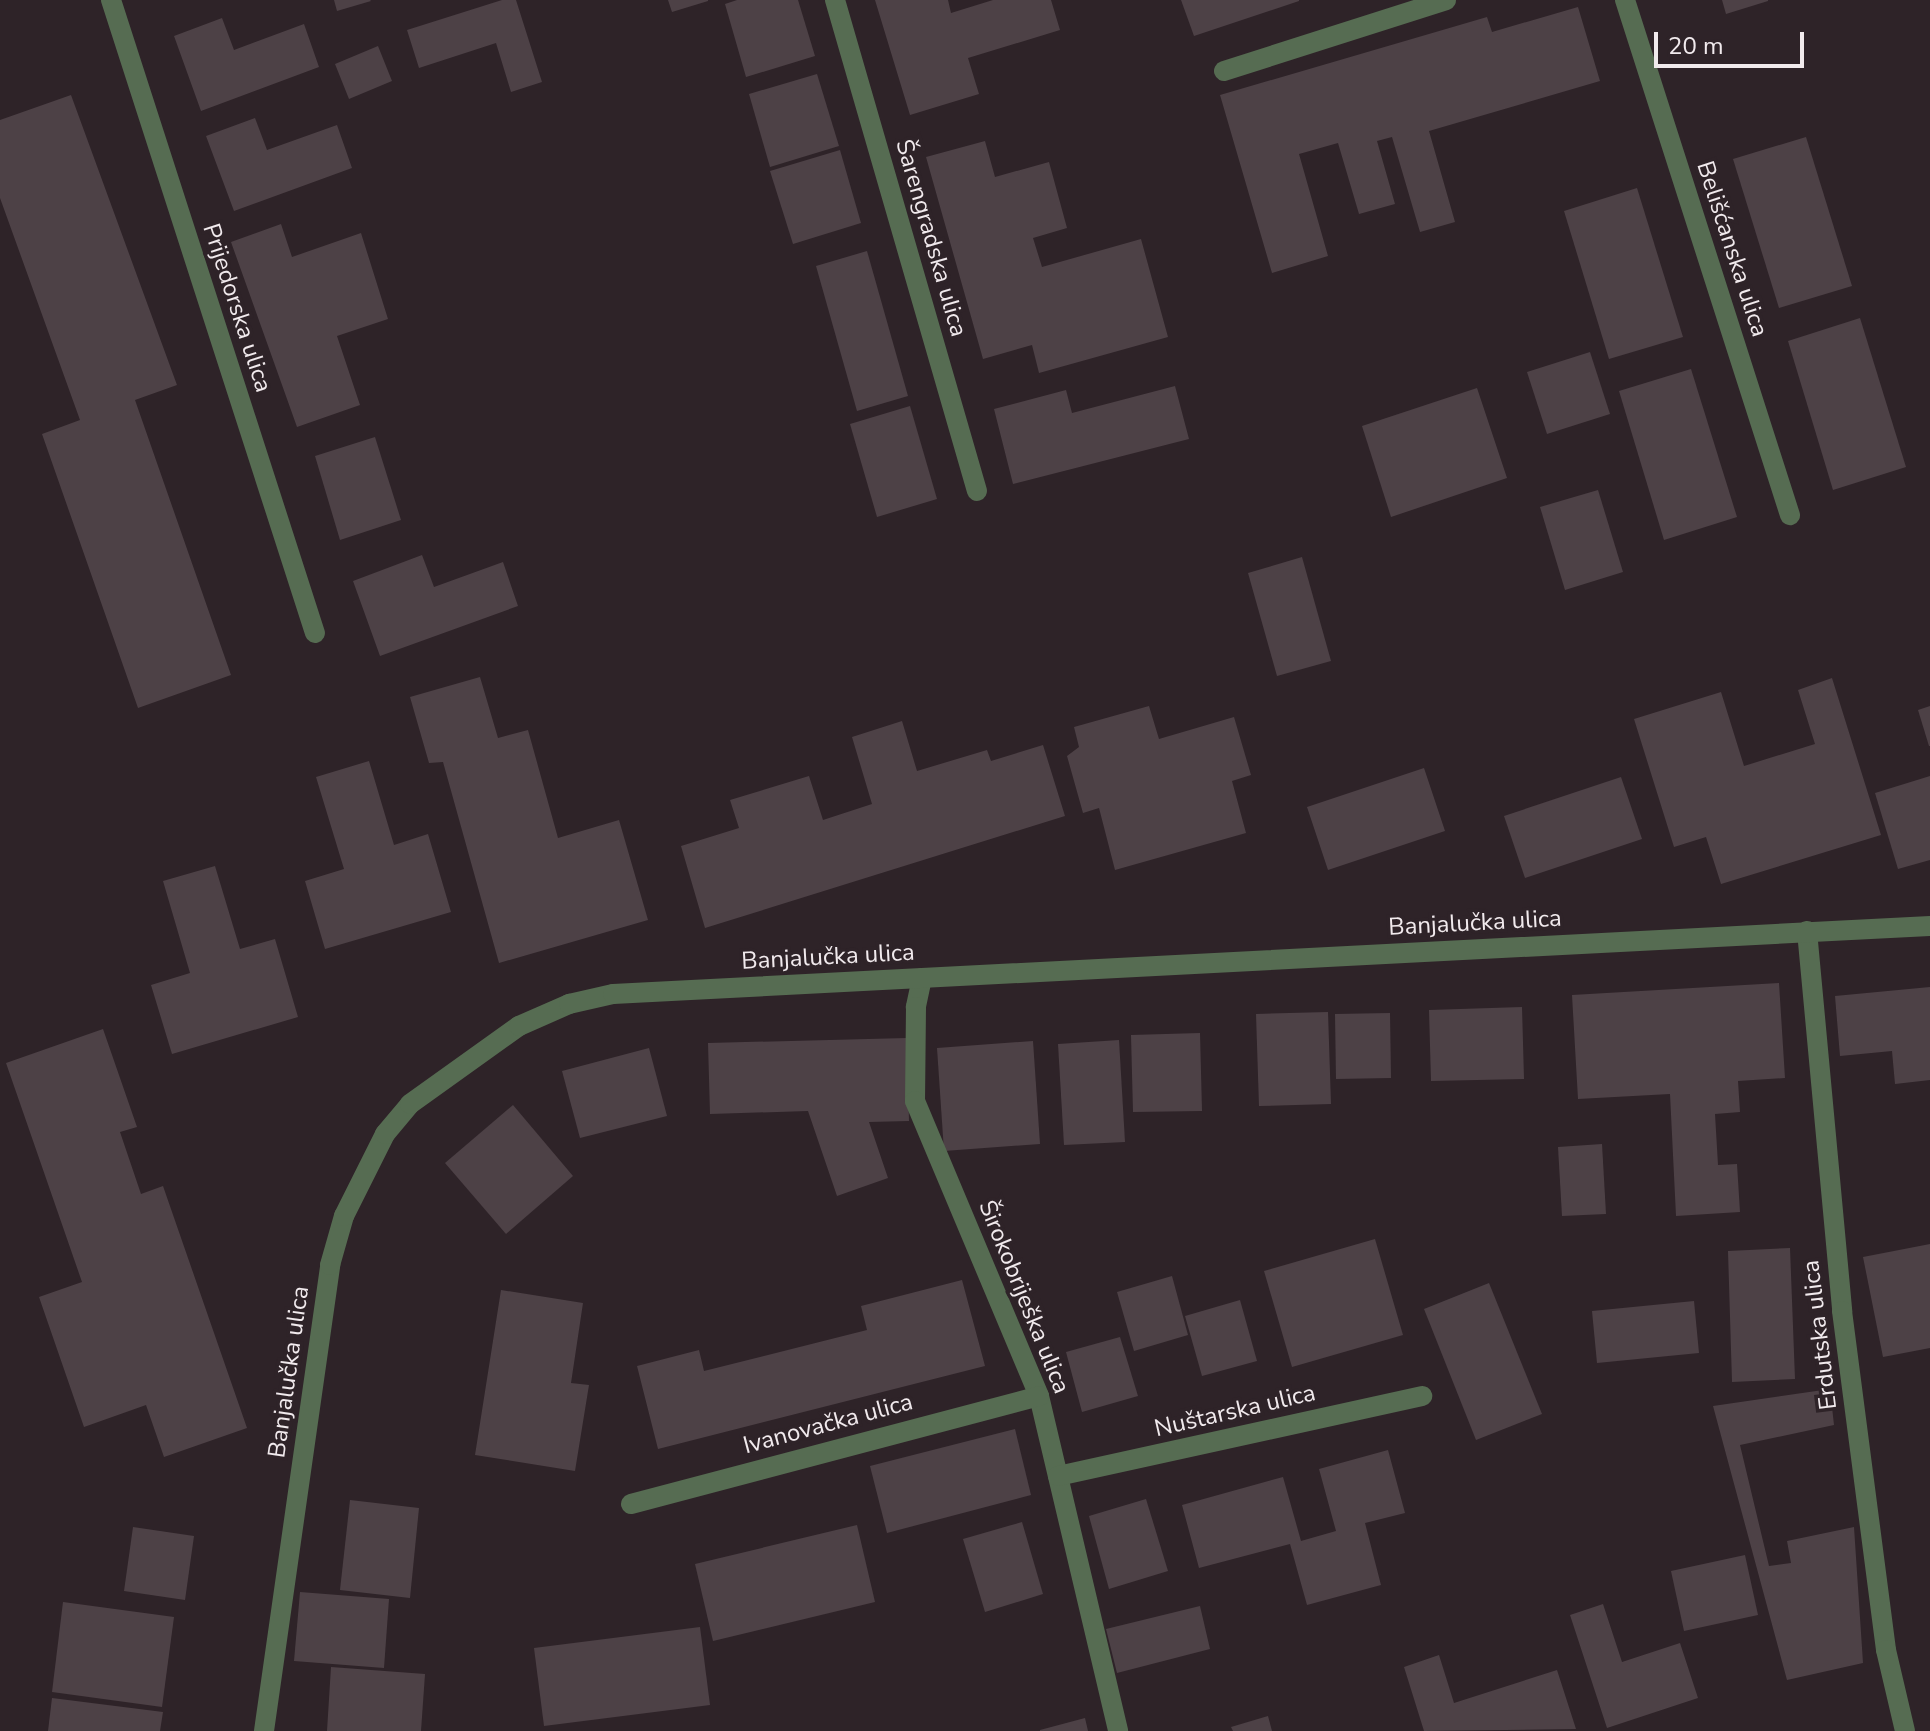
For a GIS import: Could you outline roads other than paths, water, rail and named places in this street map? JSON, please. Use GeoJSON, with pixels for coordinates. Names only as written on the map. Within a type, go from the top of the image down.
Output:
{"type":"FeatureCollection","features":[{"type":"Feature","properties":{"kind":"street","name":"Prijedorska ulica"},"geometry":{"type":"LineString","coordinates":[[111,0],[315,633]]}},
{"type":"Feature","properties":{"kind":"street","name":"Šarengradska ulica"},"geometry":{"type":"LineString","coordinates":[[835,0],[977,491]]}},
{"type":"Feature","properties":{"kind":"street"},"geometry":{"type":"LineString","coordinates":[[1224,71],[1446,0]]}},
{"type":"Feature","properties":{"kind":"street","name":"Belišćanska ulica"},"geometry":{"type":"LineString","coordinates":[[1625,0],[1790,515]]}},
{"type":"Feature","properties":{"kind":"street","name":"Banjalučka ulica"},"geometry":{"type":"LineString","coordinates":[[264,1731],[330,1265],[363,1174],[410,1104],[519,1026],[569,1004],[613,994],[1930,926]]}},
{"type":"Feature","properties":{"kind":"street","name":"Erdutska ulica"},"geometry":{"type":"LineString","coordinates":[[1807,931],[1842,1311],[1886,1650],[1905,1731]]}},
{"type":"Feature","properties":{"kind":"street","name":"Širokobriješka ulica"},"geometry":{"type":"LineString","coordinates":[[922,978],[916,1007],[915,1101],[1039,1396],[1118,1731]]}},
{"type":"Feature","properties":{"kind":"street","name":"Ivanovačka ulica"},"geometry":{"type":"LineString","coordinates":[[631,1504],[1039,1396]]}},
{"type":"Feature","properties":{"kind":"street","name":"Nuštarska ulica"},"geometry":{"type":"LineString","coordinates":[[1058,1476],[1422,1396]]}}]}
